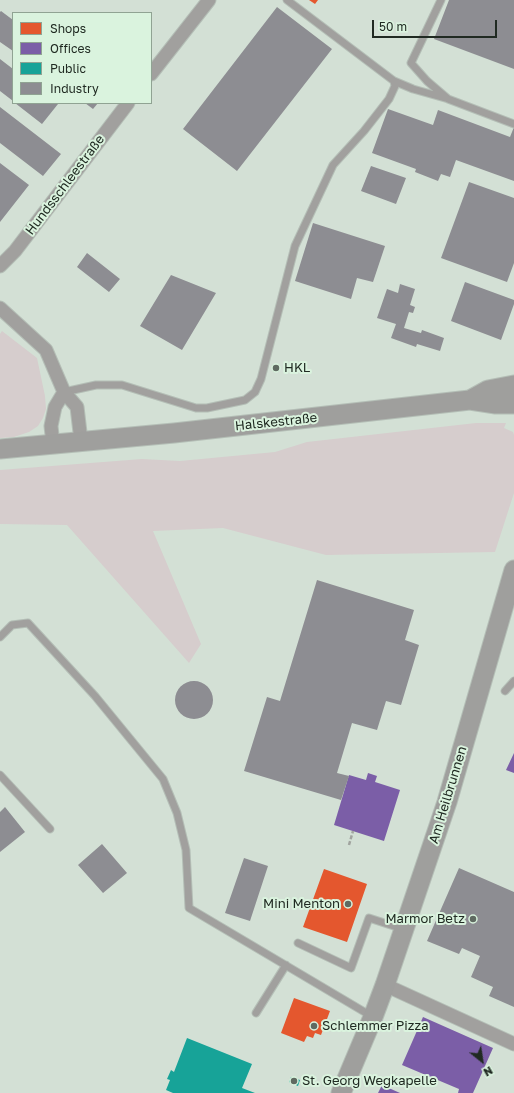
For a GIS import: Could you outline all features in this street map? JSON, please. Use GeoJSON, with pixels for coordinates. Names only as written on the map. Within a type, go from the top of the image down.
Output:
{"type":"FeatureCollection","features":[{"type":"Feature","properties":{"kind":"street"},"geometry":{"type":"LineString","coordinates":[[152,73],[209,0]]}},
{"type":"Feature","properties":{"kind":"street","name":"Hundsschleestraße"},"geometry":{"type":"LineString","coordinates":[[0,266],[15,251],[127,104]]}},
{"type":"Feature","properties":{"kind":"street"},"geometry":{"type":"LineString","coordinates":[[0,308],[46,350],[64,392],[77,407],[81,441]]}},
{"type":"Feature","properties":{"kind":"street","name":"Halskestraße"},"geometry":{"type":"LineString","coordinates":[[470,400],[488,390],[514,385]]}},
{"type":"Feature","properties":{"kind":"street"},"geometry":{"type":"LineString","coordinates":[[53,444],[51,426],[55,407],[64,392]]}},
{"type":"Feature","properties":{"kind":"street","name":"Halskestraße"},"geometry":{"type":"LineString","coordinates":[[0,449],[174,433],[470,400],[505,404],[514,417]]}},
{"type":"Feature","properties":{"kind":"street","name":"Am Heilbrunnen"},"geometry":{"type":"LineString","coordinates":[[340,1093],[385,986],[447,802],[514,570]]}},
{"type":"Feature","properties":{"kind":"street"},"geometry":{"type":"LineString","coordinates":[[385,986],[514,1044]]}},
{"type":"Feature","properties":{"kind":"lane"},"geometry":{"type":"LineString","coordinates":[[287,0],[394,81],[413,89],[448,99],[514,124]]}},
{"type":"Feature","properties":{"kind":"lane"},"geometry":{"type":"LineString","coordinates":[[441,0],[411,63],[426,81],[448,99]]}},
{"type":"Feature","properties":{"kind":"lane"},"geometry":{"type":"LineString","coordinates":[[64,392],[96,385],[122,385],[196,408],[207,408],[245,400],[255,392],[261,379],[295,246],[333,166],[364,131],[389,99],[395,86],[394,81]]}},
{"type":"Feature","properties":{"kind":"lane"},"geometry":{"type":"LineString","coordinates":[[0,636],[12,625],[28,623],[95,696],[164,779],[177,813],[186,850],[190,908],[373,1017]]}},
{"type":"Feature","properties":{"kind":"lane"},"geometry":{"type":"LineString","coordinates":[[504,691],[514,681]]}},
{"type":"Feature","properties":{"kind":"lane"},"geometry":{"type":"LineString","coordinates":[[0,776],[50,829]]}},
{"type":"Feature","properties":{"kind":"lane"},"geometry":{"type":"LineString","coordinates":[[298,943],[351,968],[369,918],[404,929]]}},
{"type":"Feature","properties":{"kind":"lane"},"geometry":{"type":"LineString","coordinates":[[256,1013],[286,964]]}},
{"type":"Feature","properties":{"kind":"path"},"geometry":{"type":"LineString","coordinates":[[349,845],[353,831]]}},
{"type":"Feature","properties":{"kind":"shaded area"},"geometry":{"type":"Polygon","coordinates":[[[2,331],[37,358],[45,396],[46,409],[38,426],[29,432],[14,437],[0,438],[0,334],[2,331]]]}},
{"type":"Feature","properties":{"kind":"shaded area"},"geometry":{"type":"Polygon","coordinates":[[[476,423],[506,423],[504,428],[513,432],[514,435],[514,493],[495,552],[326,555],[223,528],[153,531],[201,644],[189,663],[67,525],[0,524],[0,470],[142,459],[180,461],[275,452],[307,442],[476,423]]]}},
{"type":"Feature","properties":{"kind":"building: Shops"},"geometry":{"type":"Polygon","coordinates":[[[309,0],[318,0],[315,4],[309,0]]]}},
{"type":"Feature","properties":{"kind":"building: Shops"},"geometry":{"type":"Polygon","coordinates":[[[324,869],[367,884],[347,942],[303,927],[324,869]]]}},
{"type":"Feature","properties":{"kind":"building: Shops"},"geometry":{"type":"Polygon","coordinates":[[[294,998],[330,1011],[321,1035],[315,1033],[313,1038],[307,1036],[304,1042],[281,1033],[294,998]]]}},
{"type":"Feature","properties":{"kind":"building: Offices"},"geometry":{"type":"Polygon","coordinates":[[[514,753],[514,773],[506,770],[514,753]]]}},
{"type":"Feature","properties":{"kind":"building: Offices"},"geometry":{"type":"Polygon","coordinates":[[[368,773],[377,776],[375,782],[400,790],[384,841],[334,825],[349,775],[366,780],[368,773]]]}},
{"type":"Feature","properties":{"kind":"building: Offices"},"geometry":{"type":"Polygon","coordinates":[[[423,1017],[493,1048],[473,1093],[458,1093],[459,1089],[402,1065],[423,1017]]]}},
{"type":"Feature","properties":{"kind":"building: Offices"},"geometry":{"type":"Polygon","coordinates":[[[382,1085],[400,1093],[378,1093],[382,1085]]]}},
{"type":"Feature","properties":{"kind":"building: Public"},"geometry":{"type":"Polygon","coordinates":[[[187,1038],[252,1064],[242,1088],[255,1093],[173,1093],[166,1090],[170,1080],[167,1079],[171,1070],[174,1072],[187,1038]]]}},
{"type":"Feature","properties":{"kind":"building: Public","name":"St. Georg Wegkapelle"},"geometry":{"type":"Polygon","coordinates":[[[291,1077],[300,1080],[298,1086],[289,1082],[291,1077]]]}},
{"type":"Feature","properties":{"kind":"building: Industry"},"geometry":{"type":"Polygon","coordinates":[[[449,0],[514,0],[514,69],[434,39],[449,0]]]}},
{"type":"Feature","properties":{"kind":"building: Industry"},"geometry":{"type":"Polygon","coordinates":[[[277,7],[332,49],[237,171],[183,129],[277,7]]]}},
{"type":"Feature","properties":{"kind":"building: Industry"},"geometry":{"type":"Polygon","coordinates":[[[1,11],[12,19],[12,50],[0,42],[1,11]]]}},
{"type":"Feature","properties":{"kind":"building: Industry"},"geometry":{"type":"Polygon","coordinates":[[[0,59],[12,68],[12,100],[0,91],[0,59]]]}},
{"type":"Feature","properties":{"kind":"building: Industry"},"geometry":{"type":"Polygon","coordinates":[[[16,104],[58,104],[42,124],[16,104]]]}},
{"type":"Feature","properties":{"kind":"building: Industry"},"geometry":{"type":"Polygon","coordinates":[[[86,104],[97,104],[93,109],[86,104]]]}},
{"type":"Feature","properties":{"kind":"building: Industry"},"geometry":{"type":"Polygon","coordinates":[[[0,107],[61,154],[43,176],[0,143],[0,107]]]}},
{"type":"Feature","properties":{"kind":"building: Industry"},"geometry":{"type":"Polygon","coordinates":[[[388,109],[433,125],[438,110],[510,137],[514,127],[514,181],[456,160],[450,177],[441,174],[438,181],[415,172],[416,169],[372,153],[388,109]]]}},
{"type":"Feature","properties":{"kind":"building: Industry"},"geometry":{"type":"Polygon","coordinates":[[[0,163],[29,185],[0,222],[0,163]]]}},
{"type":"Feature","properties":{"kind":"building: Industry"},"geometry":{"type":"Polygon","coordinates":[[[371,166],[406,178],[396,204],[361,191],[371,166]]]}},
{"type":"Feature","properties":{"kind":"building: Industry"},"geometry":{"type":"Polygon","coordinates":[[[469,182],[514,198],[514,263],[507,282],[441,258],[469,182]]]}},
{"type":"Feature","properties":{"kind":"building: Industry"},"geometry":{"type":"Polygon","coordinates":[[[313,223],[385,246],[373,282],[357,278],[351,299],[295,281],[313,223]]]}},
{"type":"Feature","properties":{"kind":"building: Industry"},"geometry":{"type":"Polygon","coordinates":[[[87,253],[120,279],[109,292],[77,267],[87,253]]]}},
{"type":"Feature","properties":{"kind":"building: Industry"},"geometry":{"type":"Polygon","coordinates":[[[171,275],[216,293],[182,350],[140,326],[171,275]]]}},
{"type":"Feature","properties":{"kind":"building: Industry"},"geometry":{"type":"Polygon","coordinates":[[[465,282],[514,300],[514,304],[501,340],[451,321],[465,282]]]}},
{"type":"Feature","properties":{"kind":"building: Industry"},"geometry":{"type":"Polygon","coordinates":[[[400,284],[415,289],[410,305],[415,307],[413,313],[409,312],[404,328],[421,333],[422,330],[444,338],[440,351],[417,344],[416,347],[391,338],[396,324],[377,318],[387,289],[398,293],[400,284]]]}},
{"type":"Feature","properties":{"kind":"building: Industry"},"geometry":{"type":"Polygon","coordinates":[[[317,580],[414,610],[405,640],[419,645],[401,705],[386,701],[377,730],[352,723],[337,773],[349,776],[341,800],[244,771],[267,697],[280,701],[317,580]]]}},
{"type":"Feature","properties":{"kind":"building: Industry"},"geometry":{"type":"Polygon","coordinates":[[[194,681],[207,687],[213,700],[207,713],[194,719],[181,713],[175,700],[181,687],[194,681]]]}},
{"type":"Feature","properties":{"kind":"building: Industry"},"geometry":{"type":"Polygon","coordinates":[[[5,807],[25,832],[0,852],[0,812],[5,807]]]}},
{"type":"Feature","properties":{"kind":"building: Industry"},"geometry":{"type":"Polygon","coordinates":[[[102,844],[127,873],[103,893],[78,865],[102,844]]]}},
{"type":"Feature","properties":{"kind":"building: Industry"},"geometry":{"type":"Polygon","coordinates":[[[244,858],[268,866],[250,921],[225,913],[244,858]]]}},
{"type":"Feature","properties":{"kind":"building: Industry"},"geometry":{"type":"Polygon","coordinates":[[[459,868],[514,892],[514,1007],[489,996],[493,987],[471,977],[480,956],[462,948],[459,954],[427,941],[459,868]]]}},
{"type":"Feature","properties":{"kind":"place","name":"HKL"},"geometry":{"type":"Point","coordinates":[276,368]}},
{"type":"Feature","properties":{"kind":"place","name":"Mini Menton"},"geometry":{"type":"Point","coordinates":[348,904]}},
{"type":"Feature","properties":{"kind":"place","name":"Marmor Betz"},"geometry":{"type":"Point","coordinates":[473,919]}},
{"type":"Feature","properties":{"kind":"place","name":"Schlemmer Pizza"},"geometry":{"type":"Point","coordinates":[314,1026]}},
{"type":"Feature","properties":{"kind":"place","name":"St. Georg Wegkapelle"},"geometry":{"type":"Point","coordinates":[294,1081]}}]}
